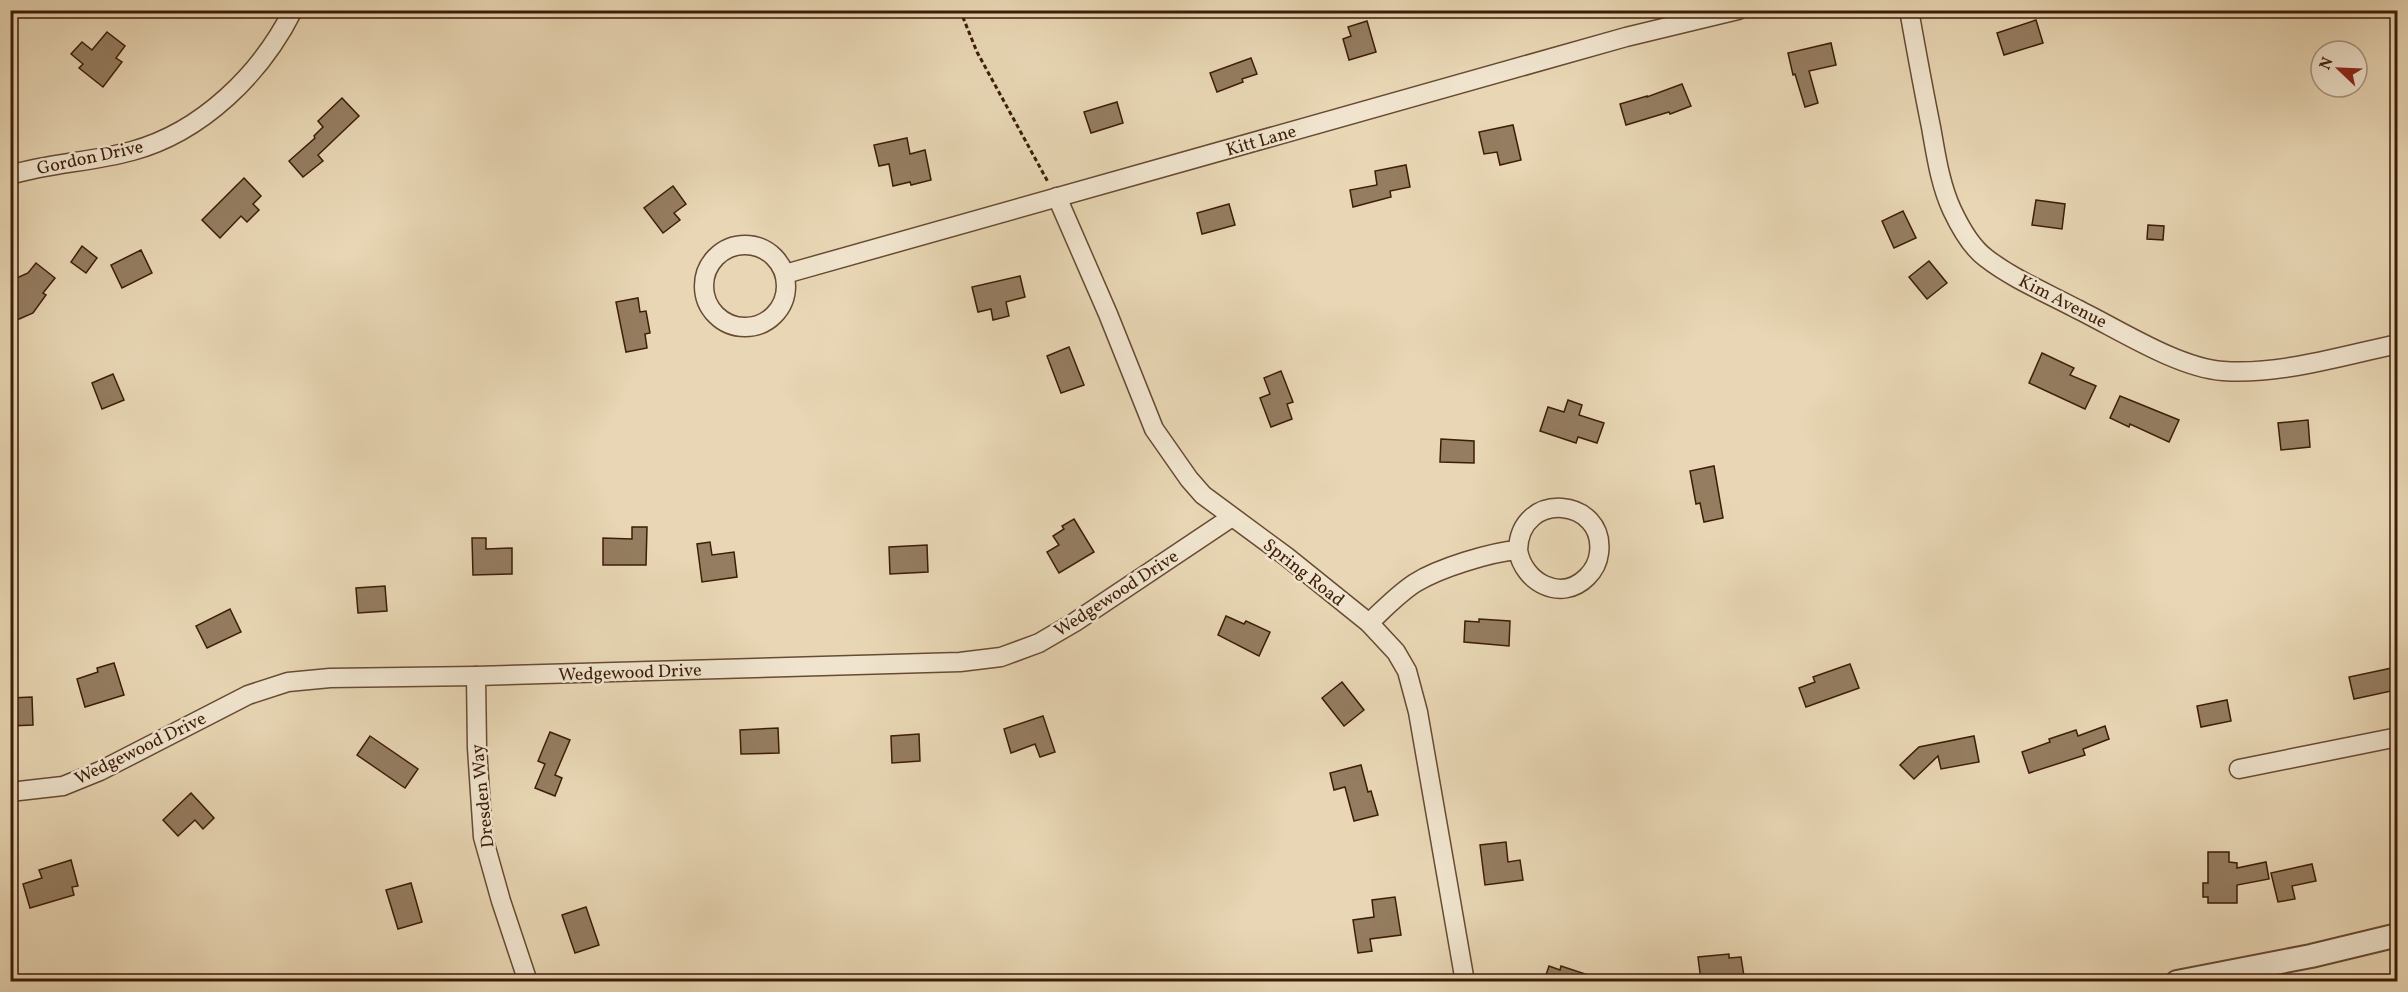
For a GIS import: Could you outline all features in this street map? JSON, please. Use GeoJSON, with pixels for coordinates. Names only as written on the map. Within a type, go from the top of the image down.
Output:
{"type":"FeatureCollection","features":[{"type":"Feature","properties":{"kind":"street","name":"Gordon Drive"},"geometry":{"type":"LineString","coordinates":[[10,175],[134,151],[172,135],[225,99],[255,70],[279,37],[293,10]]}},
{"type":"Feature","properties":{"kind":"street","name":"Kitt Lane"},"geometry":{"type":"LineString","coordinates":[[785,274],[1626,37],[1738,10]]}},
{"type":"Feature","properties":{"kind":"street","name":"Kim Avenue"},"geometry":{"type":"LineString","coordinates":[[1909,10],[1942,182],[1952,210],[1962,228],[1971,243],[1985,258],[2019,279],[2163,353],[2219,371],[2282,368],[2397,344]]}},
{"type":"Feature","properties":{"kind":"street","name":"Spring Road"},"geometry":{"type":"LineString","coordinates":[[1057,197],[1108,314],[1154,429],[1189,479],[1203,495],[1369,623],[1396,652],[1407,671],[1414,692],[1465,981]]}},
{"type":"Feature","properties":{"kind":"street"},"geometry":{"type":"LineString","coordinates":[[743,244],[757,246],[769,252],[779,261],[785,274],[787,287],[784,300],[777,312],[767,321],[754,326],[734,325],[716,315],[708,304],[704,291],[705,278],[718,254],[730,247],[743,244]]}},
{"type":"Feature","properties":{"kind":"street"},"geometry":{"type":"LineString","coordinates":[[1558,507],[1574,510],[1588,519],[1597,532],[1600,548],[1597,563],[1588,576],[1575,585],[1560,589],[1545,586],[1531,578],[1522,565],[1518,550],[1521,534],[1529,520],[1542,511],[1558,507]]}},
{"type":"Feature","properties":{"kind":"street","name":"Wedgewood Drive"},"geometry":{"type":"LineString","coordinates":[[10,792],[63,786],[100,771],[248,695],[288,682],[330,678],[960,662],[1001,657],[1039,643],[1075,622],[1232,517]]}},
{"type":"Feature","properties":{"kind":"street"},"geometry":{"type":"LineString","coordinates":[[1369,623],[1395,598],[1417,582],[1490,554],[1518,550]]}},
{"type":"Feature","properties":{"kind":"street","name":"Dresden Way"},"geometry":{"type":"LineString","coordinates":[[476,676],[477,748],[483,837],[501,901],[528,981]]}},
{"type":"Feature","properties":{"kind":"street"},"geometry":{"type":"LineString","coordinates":[[2239,770],[2397,737]]}},
{"type":"Feature","properties":{"kind":"street"},"geometry":{"type":"LineString","coordinates":[[2177,981],[2311,956],[2397,935]]}},
{"type":"Feature","properties":{"kind":"path"},"geometry":{"type":"LineString","coordinates":[[960,10],[977,52],[1057,197]]}},
{"type":"Feature","properties":{"kind":"building"},"geometry":{"type":"Polygon","coordinates":[[[2036,20],[2043,43],[2004,55],[1997,33],[2036,20]]]}},
{"type":"Feature","properties":{"kind":"building"},"geometry":{"type":"Polygon","coordinates":[[[1367,21],[1376,52],[1349,60],[1343,39],[1351,36],[1348,27],[1367,21]]]}},
{"type":"Feature","properties":{"kind":"building"},"geometry":{"type":"Polygon","coordinates":[[[107,32],[125,46],[116,58],[122,62],[103,87],[79,68],[83,64],[71,54],[82,42],[92,50],[107,32]]]}},
{"type":"Feature","properties":{"kind":"building"},"geometry":{"type":"Polygon","coordinates":[[[1831,43],[1836,65],[1809,71],[1818,103],[1805,107],[1795,74],[1793,75],[1788,53],[1831,43]]]}},
{"type":"Feature","properties":{"kind":"building"},"geometry":{"type":"Polygon","coordinates":[[[1251,58],[1257,74],[1217,92],[1210,73],[1251,58]]]}},
{"type":"Feature","properties":{"kind":"building"},"geometry":{"type":"Polygon","coordinates":[[[1682,84],[1691,106],[1626,125],[1620,104],[1682,84]]]}},
{"type":"Feature","properties":{"kind":"building"},"geometry":{"type":"Polygon","coordinates":[[[342,98],[359,116],[318,155],[323,161],[303,177],[289,161],[315,138],[314,136],[323,127],[318,121],[342,98]]]}},
{"type":"Feature","properties":{"kind":"building"},"geometry":{"type":"Polygon","coordinates":[[[1117,102],[1123,123],[1091,133],[1084,112],[1117,102]]]}},
{"type":"Feature","properties":{"kind":"building"},"geometry":{"type":"Polygon","coordinates":[[[1513,125],[1521,160],[1500,165],[1497,152],[1484,154],[1479,132],[1513,125]]]}},
{"type":"Feature","properties":{"kind":"building"},"geometry":{"type":"Polygon","coordinates":[[[907,138],[910,154],[925,150],[931,180],[911,185],[910,182],[893,186],[889,164],[879,166],[874,145],[907,138]]]}},
{"type":"Feature","properties":{"kind":"building"},"geometry":{"type":"Polygon","coordinates":[[[1406,165],[1410,187],[1390,191],[1391,197],[1353,207],[1350,190],[1377,185],[1375,171],[1406,165]]]}},
{"type":"Feature","properties":{"kind":"building"},"geometry":{"type":"Polygon","coordinates":[[[244,178],[261,196],[253,204],[259,210],[247,222],[241,216],[220,238],[202,220],[244,178]]]}},
{"type":"Feature","properties":{"kind":"building"},"geometry":{"type":"Polygon","coordinates":[[[673,186],[686,204],[674,213],[680,220],[663,233],[644,208],[673,186]]]}},
{"type":"Feature","properties":{"kind":"building"},"geometry":{"type":"Polygon","coordinates":[[[2036,200],[2065,204],[2062,229],[2032,225],[2036,200]]]}},
{"type":"Feature","properties":{"kind":"building"},"geometry":{"type":"Polygon","coordinates":[[[1229,204],[1235,225],[1202,234],[1197,213],[1229,204]]]}},
{"type":"Feature","properties":{"kind":"building"},"geometry":{"type":"Polygon","coordinates":[[[1903,211],[1916,238],[1894,248],[1882,221],[1903,211]]]}},
{"type":"Feature","properties":{"kind":"building"},"geometry":{"type":"Polygon","coordinates":[[[2148,225],[2164,226],[2163,240],[2147,239],[2148,225]]]}},
{"type":"Feature","properties":{"kind":"building"},"geometry":{"type":"Polygon","coordinates":[[[82,246],[97,258],[86,273],[71,262],[82,246]]]}},
{"type":"Feature","properties":{"kind":"building"},"geometry":{"type":"Polygon","coordinates":[[[141,250],[152,273],[122,288],[111,265],[141,250]]]}},
{"type":"Feature","properties":{"kind":"building"},"geometry":{"type":"Polygon","coordinates":[[[1929,261],[1947,283],[1927,299],[1909,277],[1929,261]]]}},
{"type":"Feature","properties":{"kind":"building"},"geometry":{"type":"Polygon","coordinates":[[[36,263],[55,278],[43,293],[46,295],[33,313],[10,323],[10,281],[28,273],[36,263]]]}},
{"type":"Feature","properties":{"kind":"building"},"geometry":{"type":"Polygon","coordinates":[[[1020,276],[1025,297],[1006,302],[1009,316],[993,320],[991,309],[978,312],[972,287],[1020,276]]]}},
{"type":"Feature","properties":{"kind":"building"},"geometry":{"type":"Polygon","coordinates":[[[638,298],[640,312],[646,311],[650,333],[645,334],[647,348],[626,352],[616,302],[638,298]]]}},
{"type":"Feature","properties":{"kind":"building"},"geometry":{"type":"Polygon","coordinates":[[[1069,347],[1084,385],[1061,393],[1047,356],[1069,347]]]}},
{"type":"Feature","properties":{"kind":"building"},"geometry":{"type":"Polygon","coordinates":[[[2042,353],[2074,368],[2070,375],[2096,386],[2085,409],[2029,383],[2042,353]]]}},
{"type":"Feature","properties":{"kind":"building"},"geometry":{"type":"Polygon","coordinates":[[[1281,371],[1293,402],[1287,404],[1292,419],[1271,427],[1260,398],[1270,394],[1264,378],[1281,371]]]}},
{"type":"Feature","properties":{"kind":"building"},"geometry":{"type":"Polygon","coordinates":[[[113,374],[124,400],[102,409],[92,383],[113,374]]]}},
{"type":"Feature","properties":{"kind":"building"},"geometry":{"type":"Polygon","coordinates":[[[2120,396],[2179,420],[2169,442],[2130,424],[2129,427],[2110,418],[2120,396]]]}},
{"type":"Feature","properties":{"kind":"building"},"geometry":{"type":"Polygon","coordinates":[[[1568,400],[1582,405],[1579,415],[1604,423],[1597,443],[1578,437],[1576,443],[1540,431],[1548,407],[1564,412],[1568,400]]]}},
{"type":"Feature","properties":{"kind":"building"},"geometry":{"type":"Polygon","coordinates":[[[2308,420],[2310,447],[2281,450],[2278,423],[2308,420]]]}},
{"type":"Feature","properties":{"kind":"building"},"geometry":{"type":"Polygon","coordinates":[[[1441,439],[1474,441],[1474,463],[1440,462],[1441,439]]]}},
{"type":"Feature","properties":{"kind":"building"},"geometry":{"type":"Polygon","coordinates":[[[1714,466],[1723,518],[1704,522],[1700,503],[1696,504],[1690,471],[1714,466]]]}},
{"type":"Feature","properties":{"kind":"building"},"geometry":{"type":"Polygon","coordinates":[[[1074,519],[1094,552],[1059,573],[1047,552],[1059,545],[1053,536],[1064,529],[1062,526],[1074,519]]]}},
{"type":"Feature","properties":{"kind":"building"},"geometry":{"type":"Polygon","coordinates":[[[632,527],[647,527],[646,565],[603,565],[603,538],[632,539],[632,527]]]}},
{"type":"Feature","properties":{"kind":"building"},"geometry":{"type":"Polygon","coordinates":[[[472,538],[486,538],[486,549],[512,548],[512,574],[473,575],[472,538]]]}},
{"type":"Feature","properties":{"kind":"building"},"geometry":{"type":"Polygon","coordinates":[[[710,542],[712,555],[734,552],[737,577],[702,582],[697,544],[710,542]]]}},
{"type":"Feature","properties":{"kind":"building"},"geometry":{"type":"Polygon","coordinates":[[[927,545],[928,572],[890,574],[889,547],[927,545]]]}},
{"type":"Feature","properties":{"kind":"building"},"geometry":{"type":"Polygon","coordinates":[[[385,586],[387,611],[358,613],[356,588],[385,586]]]}},
{"type":"Feature","properties":{"kind":"building"},"geometry":{"type":"Polygon","coordinates":[[[230,609],[241,632],[207,648],[196,626],[230,609]]]}},
{"type":"Feature","properties":{"kind":"building"},"geometry":{"type":"Polygon","coordinates":[[[1226,616],[1244,624],[1246,621],[1270,632],[1259,656],[1218,635],[1226,616]]]}},
{"type":"Feature","properties":{"kind":"building"},"geometry":{"type":"Polygon","coordinates":[[[1479,619],[1510,621],[1509,646],[1464,642],[1465,621],[1479,622],[1479,619]]]}},
{"type":"Feature","properties":{"kind":"building"},"geometry":{"type":"Polygon","coordinates":[[[114,663],[124,695],[85,707],[77,679],[98,672],[97,668],[114,663]]]}},
{"type":"Feature","properties":{"kind":"building"},"geometry":{"type":"Polygon","coordinates":[[[1850,664],[1859,688],[1806,707],[1799,688],[1815,682],[1813,677],[1850,664]]]}},
{"type":"Feature","properties":{"kind":"building"},"geometry":{"type":"Polygon","coordinates":[[[2392,668],[2396,690],[2354,699],[2349,677],[2392,668]]]}},
{"type":"Feature","properties":{"kind":"building"},"geometry":{"type":"Polygon","coordinates":[[[1342,682],[1364,710],[1344,726],[1322,698],[1342,682]]]}},
{"type":"Feature","properties":{"kind":"building"},"geometry":{"type":"Polygon","coordinates":[[[32,697],[33,725],[10,726],[10,698],[32,697]]]}},
{"type":"Feature","properties":{"kind":"building"},"geometry":{"type":"Polygon","coordinates":[[[2227,700],[2231,721],[2201,727],[2197,706],[2227,700]]]}},
{"type":"Feature","properties":{"kind":"building"},"geometry":{"type":"Polygon","coordinates":[[[1043,716],[1055,752],[1040,757],[1035,744],[1011,753],[1004,729],[1043,716]]]}},
{"type":"Feature","properties":{"kind":"building"},"geometry":{"type":"Polygon","coordinates":[[[2105,726],[2109,739],[2083,749],[2085,755],[2029,773],[2022,752],[2050,742],[2049,739],[2076,730],[2078,736],[2105,726]]]}},
{"type":"Feature","properties":{"kind":"building"},"geometry":{"type":"Polygon","coordinates":[[[778,728],[779,753],[741,754],[740,730],[778,728]]]}},
{"type":"Feature","properties":{"kind":"building"},"geometry":{"type":"Polygon","coordinates":[[[550,732],[570,740],[555,775],[562,778],[555,796],[535,788],[545,764],[538,761],[550,732]]]}},
{"type":"Feature","properties":{"kind":"building"},"geometry":{"type":"Polygon","coordinates":[[[919,734],[920,761],[892,763],[891,736],[919,734]]]}},
{"type":"Feature","properties":{"kind":"building"},"geometry":{"type":"Polygon","coordinates":[[[370,736],[418,769],[405,788],[357,755],[370,736]]]}},
{"type":"Feature","properties":{"kind":"building"},"geometry":{"type":"Polygon","coordinates":[[[1974,736],[1979,762],[1941,769],[1938,756],[1914,779],[1900,765],[1919,747],[1974,736]]]}},
{"type":"Feature","properties":{"kind":"building"},"geometry":{"type":"Polygon","coordinates":[[[1361,765],[1368,792],[1371,791],[1378,815],[1354,821],[1345,787],[1334,790],[1330,773],[1361,765]]]}},
{"type":"Feature","properties":{"kind":"building"},"geometry":{"type":"Polygon","coordinates":[[[191,793],[214,818],[203,829],[195,820],[178,836],[163,820],[191,793]]]}},
{"type":"Feature","properties":{"kind":"building"},"geometry":{"type":"Polygon","coordinates":[[[1506,842],[1508,862],[1520,860],[1523,880],[1485,885],[1480,845],[1506,842]]]}},
{"type":"Feature","properties":{"kind":"building"},"geometry":{"type":"Polygon","coordinates":[[[2208,852],[2229,852],[2229,862],[2237,863],[2237,868],[2266,862],[2269,879],[2237,885],[2237,903],[2208,903],[2208,897],[2203,897],[2203,883],[2208,883],[2208,852]]]}},
{"type":"Feature","properties":{"kind":"building"},"geometry":{"type":"Polygon","coordinates":[[[71,860],[78,886],[72,887],[74,895],[30,908],[23,884],[42,878],[39,870],[71,860]]]}},
{"type":"Feature","properties":{"kind":"building"},"geometry":{"type":"Polygon","coordinates":[[[2312,864],[2316,881],[2292,886],[2295,899],[2278,902],[2271,873],[2312,864]]]}},
{"type":"Feature","properties":{"kind":"building"},"geometry":{"type":"Polygon","coordinates":[[[411,883],[422,922],[398,929],[386,890],[411,883]]]}},
{"type":"Feature","properties":{"kind":"building"},"geometry":{"type":"Polygon","coordinates":[[[1395,897],[1401,935],[1370,939],[1372,951],[1358,953],[1353,920],[1374,917],[1372,900],[1395,897]]]}},
{"type":"Feature","properties":{"kind":"building"},"geometry":{"type":"Polygon","coordinates":[[[586,907],[599,945],[575,953],[562,915],[586,907]]]}},
{"type":"Feature","properties":{"kind":"building"},"geometry":{"type":"Polygon","coordinates":[[[1729,954],[1729,958],[1741,957],[1744,976],[1701,981],[1698,957],[1729,954]]]}},
{"type":"Feature","properties":{"kind":"building"},"geometry":{"type":"Polygon","coordinates":[[[1549,966],[1560,970],[1561,966],[1600,979],[1599,981],[1544,981],[1549,966]]]}}]}
